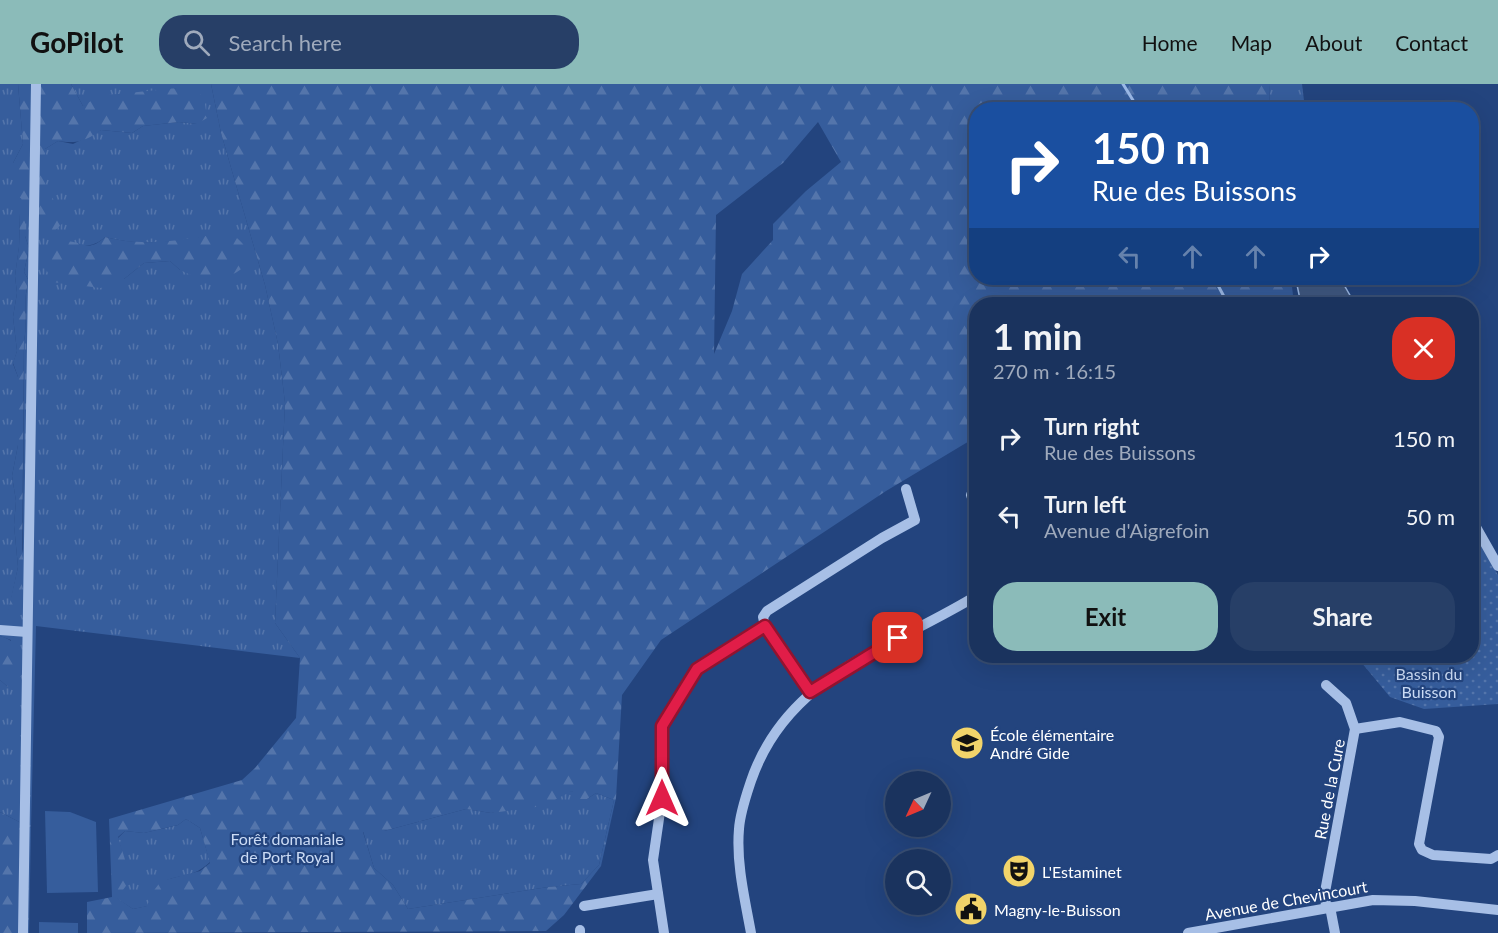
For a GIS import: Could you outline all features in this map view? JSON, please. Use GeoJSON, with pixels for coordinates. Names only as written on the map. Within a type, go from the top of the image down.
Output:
{"type":"FeatureCollection","features":[{"type":"Feature","properties":{"kind":"street"},"geometry":{"type":"LineString","coordinates":[[23,933],[36,84]]}},
{"type":"Feature","properties":{"kind":"street"},"geometry":{"type":"LineString","coordinates":[[810,692],[765,626],[763,617],[767,611],[882,538],[915,520],[906,489]]}},
{"type":"Feature","properties":{"kind":"street"},"geometry":{"type":"LineString","coordinates":[[1479,532],[1498,566]]}},
{"type":"Feature","properties":{"kind":"street"},"geometry":{"type":"LineString","coordinates":[[751,933],[742,884],[739,830],[745,800],[759,759],[777,728],[810,692],[839,672],[969,600]]}},
{"type":"Feature","properties":{"kind":"street"},"geometry":{"type":"LineString","coordinates":[[664,933],[653,860],[662,798],[662,726],[697,669],[765,626]]}},
{"type":"Feature","properties":{"kind":"street"},"geometry":{"type":"LineString","coordinates":[[0,630],[26,635]]}},
{"type":"Feature","properties":{"kind":"street","name":"Rue de la Cure"},"geometry":{"type":"LineString","coordinates":[[1326,684],[1346,703],[1355,729],[1325,892],[1335,933]]}},
{"type":"Feature","properties":{"kind":"street"},"geometry":{"type":"LineString","coordinates":[[1355,729],[1400,722],[1436,731],[1439,737],[1419,844],[1422,850],[1433,855],[1491,859],[1498,855]]}},
{"type":"Feature","properties":{"kind":"street"},"geometry":{"type":"LineString","coordinates":[[584,906],[658,894]]}},
{"type":"Feature","properties":{"kind":"street","name":"Avenue de Chevincourt"},"geometry":{"type":"LineString","coordinates":[[1188,933],[1232,928],[1328,907],[1373,900],[1498,910]]}},
{"type":"Feature","properties":{"kind":"green space"},"geometry":{"type":"Polygon","coordinates":[[[0,84],[18,84],[23,144],[13,163],[45,182],[45,149],[58,141],[73,144],[101,130],[132,133],[143,126],[179,122],[197,124],[177,88],[83,106],[71,84],[211,84],[221,133],[265,285],[278,344],[285,403],[275,623],[300,658],[36,626],[31,828],[0,812],[0,680],[8,687],[11,640],[0,636],[0,84]],[[20,213],[15,276],[17,293],[13,317],[17,351],[13,364],[18,377],[18,445],[12,476],[16,501],[14,525],[18,567],[6,623],[23,549],[24,341],[26,295],[29,281],[24,272],[29,248],[25,236],[25,213],[20,213]],[[208,236],[156,242],[130,242],[105,237],[90,245],[63,241],[124,279],[144,263],[170,261],[180,270],[208,236]]]}},
{"type":"Feature","properties":{"kind":"green space"},"geometry":{"type":"Polygon","coordinates":[[[18,84],[71,84],[83,106],[99,96],[191,88],[204,97],[207,118],[197,124],[179,122],[143,126],[132,133],[101,130],[86,139],[76,142],[58,141],[45,149],[45,182],[64,222],[47,238],[25,201],[16,195],[13,163],[23,144],[18,84]]]}},
{"type":"Feature","properties":{"kind":"green space","name":"Forêt domaniale de Port Royal"},"geometry":{"type":"Polygon","coordinates":[[[211,84],[1269,84],[1270,102],[969,102],[969,285],[1292,285],[1293,297],[969,297],[969,441],[886,491],[661,640],[622,695],[616,798],[601,866],[564,915],[546,931],[87,933],[87,902],[112,897],[109,819],[242,780],[255,768],[296,718],[300,658],[275,623],[285,403],[278,344],[265,285],[221,133],[211,84]],[[818,122],[783,163],[716,215],[714,354],[732,311],[742,274],[773,240],[773,224],[806,191],[841,162],[818,122]],[[572,791],[543,806],[491,813],[466,809],[384,831],[363,832],[374,868],[393,885],[408,909],[581,884],[599,865],[614,800],[596,793],[587,799],[578,799],[572,791]],[[186,819],[178,825],[144,833],[125,831],[118,837],[131,879],[117,898],[133,909],[147,906],[152,893],[161,881],[200,871],[210,863],[200,828],[186,819]]]}},
{"type":"Feature","properties":{"kind":"green space"},"geometry":{"type":"Polygon","coordinates":[[[1269,84],[1302,84],[1304,102],[1270,102],[1269,84]]]}},
{"type":"Feature","properties":{"kind":"green space"},"geometry":{"type":"Polygon","coordinates":[[[20,213],[25,213],[25,236],[29,248],[24,272],[29,281],[26,295],[24,341],[22,578],[20,616],[15,623],[5,624],[18,567],[14,525],[16,501],[12,476],[18,445],[18,377],[13,363],[17,351],[13,317],[17,293],[15,276],[20,213]]]}},
{"type":"Feature","properties":{"kind":"green space"},"geometry":{"type":"Polygon","coordinates":[[[229,232],[247,250],[246,264],[231,275],[210,284],[180,270],[170,261],[144,263],[124,279],[101,288],[52,282],[42,260],[45,249],[63,241],[94,245],[105,237],[151,242],[182,240],[229,232]]]}},
{"type":"Feature","properties":{"kind":"green space","name":"Bassin du Buisson"},"geometry":{"type":"Polygon","coordinates":[[[1479,541],[1498,575],[1498,704],[1424,709],[1390,697],[1362,663],[1479,663],[1479,541]]]}},
{"type":"Feature","properties":{"kind":"green space"},"geometry":{"type":"Polygon","coordinates":[[[0,636],[17,646],[22,662],[21,676],[8,687],[0,680],[0,636]]]}},
{"type":"Feature","properties":{"kind":"green space"},"geometry":{"type":"Polygon","coordinates":[[[572,791],[587,799],[596,793],[614,800],[599,865],[581,884],[408,909],[393,885],[374,868],[363,831],[384,831],[466,809],[491,813],[572,791]]]}},
{"type":"Feature","properties":{"kind":"green space"},"geometry":{"type":"Polygon","coordinates":[[[45,811],[70,812],[96,822],[98,892],[47,893],[45,811]]]}},
{"type":"Feature","properties":{"kind":"green space"},"geometry":{"type":"Polygon","coordinates":[[[0,812],[31,828],[29,933],[0,933],[0,812]]]}},
{"type":"Feature","properties":{"kind":"green space"},"geometry":{"type":"Polygon","coordinates":[[[186,819],[200,828],[210,862],[191,874],[167,880],[154,893],[148,906],[133,909],[116,898],[130,879],[118,838],[125,831],[144,833],[178,825],[186,819]]]}},
{"type":"Feature","properties":{"kind":"green space"},"geometry":{"type":"Polygon","coordinates":[[[39,922],[78,923],[78,933],[39,933],[39,922]]]}},
{"type":"Feature","properties":{"kind":"shaded area"},"geometry":{"type":"Polygon","coordinates":[[[1297,285],[1344,285],[1351,297],[1300,297],[1297,285]]]}},
{"type":"Feature","properties":{"kind":"waterway"},"geometry":{"type":"LineString","coordinates":[[1123,84],[1134,102]]}},
{"type":"Feature","properties":{"kind":"waterway"},"geometry":{"type":"LineString","coordinates":[[1218,285],[1224,297]]}},
{"type":"Feature","properties":{"kind":"place","name":"École élémentaire André Gide"},"geometry":{"type":"Point","coordinates":[967,743]}},
{"type":"Feature","properties":{"kind":"place","name":"L'Estaminet"},"geometry":{"type":"Point","coordinates":[1019,871]}},
{"type":"Feature","properties":{"kind":"place","name":"Magny-le-Buisson"},"geometry":{"type":"Point","coordinates":[971,909]}},
{"type":"Feature","properties":{"kind":"route"},"geometry":{"type":"LineString","coordinates":[[662,798],[662,726],[697,669],[765,626],[810,692],[839,672],[898,638]]}}]}
